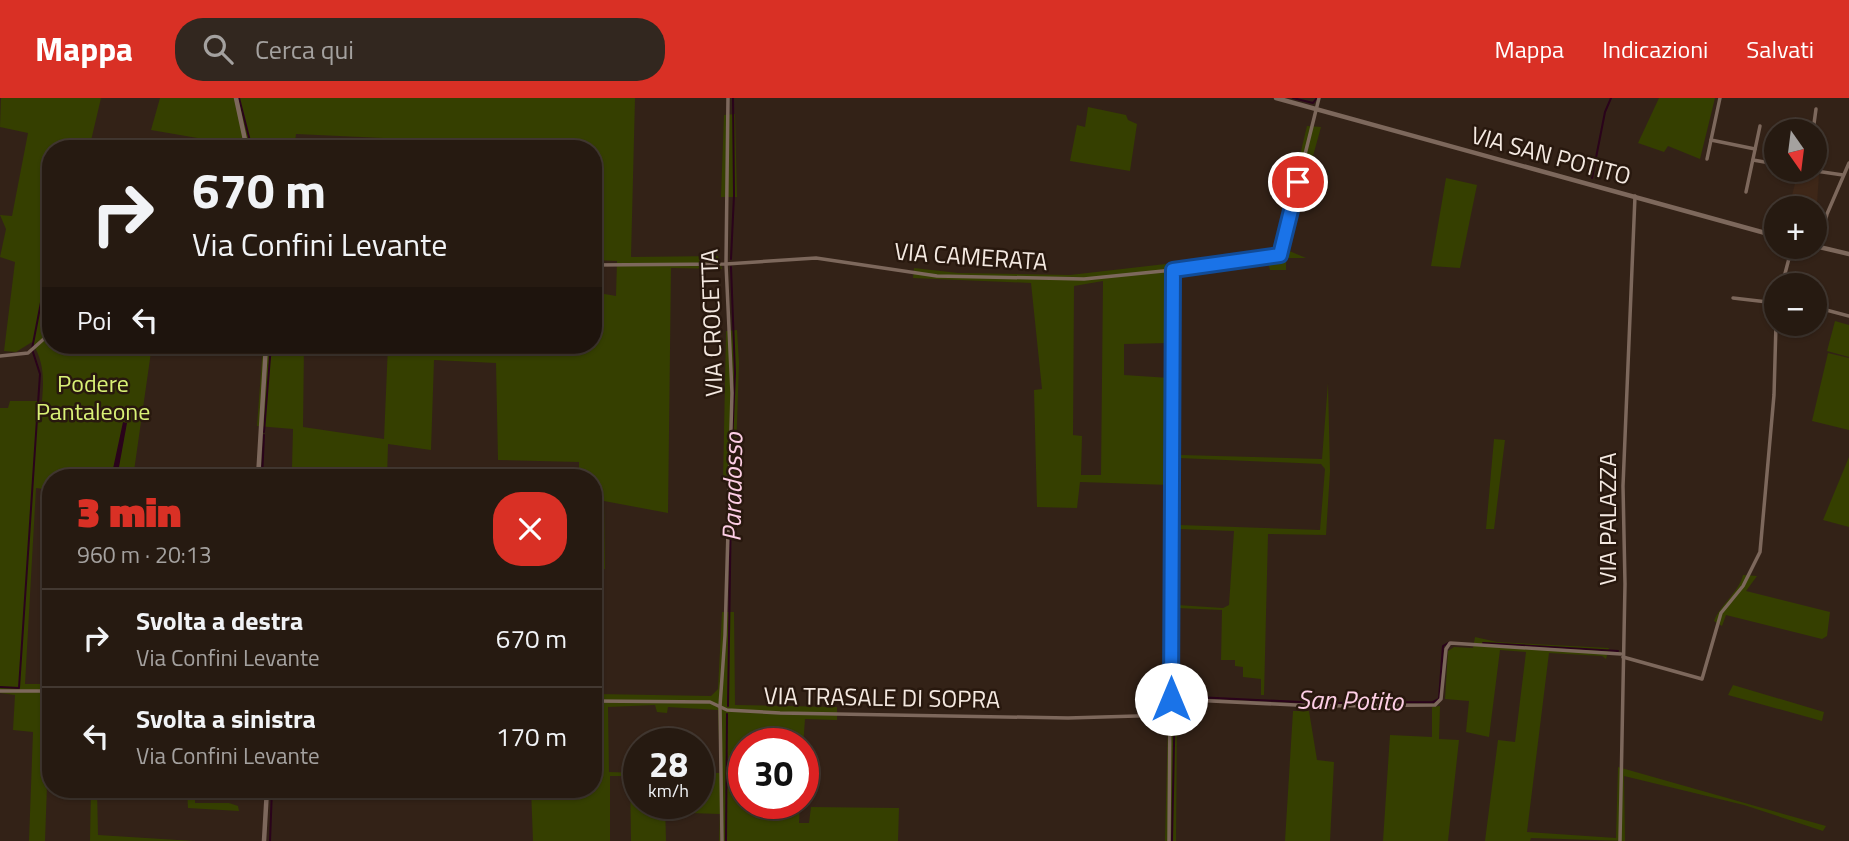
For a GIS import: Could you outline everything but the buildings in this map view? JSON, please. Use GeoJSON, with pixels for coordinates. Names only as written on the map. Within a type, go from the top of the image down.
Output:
{"type":"FeatureCollection","features":[{"type":"Feature","properties":{"kind":"street"},"geometry":{"type":"LineString","coordinates":[[236,98],[245,140]]}},
{"type":"Feature","properties":{"kind":"street","name":"VIA CROCETTA"},"geometry":{"type":"LineString","coordinates":[[722,841],[720,706],[726,635],[732,393],[726,264],[728,98]]}},
{"type":"Feature","properties":{"kind":"street","name":"VIA SAN POTITO"},"geometry":{"type":"LineString","coordinates":[[1276,98],[1764,233]]}},
{"type":"Feature","properties":{"kind":"street"},"geometry":{"type":"LineString","coordinates":[[1317,109],[1320,98]]}},
{"type":"Feature","properties":{"kind":"street"},"geometry":{"type":"LineString","coordinates":[[1707,159],[1720,98]]}},
{"type":"Feature","properties":{"kind":"street","name":"VIA CAMERATA"},"geometry":{"type":"LineString","coordinates":[[602,265],[726,264],[816,258],[937,276],[1084,279],[1280,255],[1317,109]]}},
{"type":"Feature","properties":{"kind":"street"},"geometry":{"type":"LineString","coordinates":[[1814,119],[1816,109]]}},
{"type":"Feature","properties":{"kind":"street"},"geometry":{"type":"LineString","coordinates":[[1746,192],[1760,126]]}},
{"type":"Feature","properties":{"kind":"street"},"geometry":{"type":"LineString","coordinates":[[1711,140],[1755,149]]}},
{"type":"Feature","properties":{"kind":"street"},"geometry":{"type":"LineString","coordinates":[[1753,160],[1764,162]]}},
{"type":"Feature","properties":{"kind":"street"},"geometry":{"type":"LineString","coordinates":[[1827,214],[1849,163]]}},
{"type":"Feature","properties":{"kind":"street"},"geometry":{"type":"LineString","coordinates":[[1827,173],[1843,175]]}},
{"type":"Feature","properties":{"kind":"street","name":"VIA PALAZZA"},"geometry":{"type":"LineString","coordinates":[[1620,841],[1625,584],[1623,486],[1635,196]]}},
{"type":"Feature","properties":{"kind":"street"},"geometry":{"type":"LineString","coordinates":[[1827,248],[1849,254]]}},
{"type":"Feature","properties":{"kind":"street"},"geometry":{"type":"LineString","coordinates":[[1169,841],[1173,270]]}},
{"type":"Feature","properties":{"kind":"street"},"geometry":{"type":"LineString","coordinates":[[1732,298],[1764,302]]}},
{"type":"Feature","properties":{"kind":"street"},"geometry":{"type":"LineString","coordinates":[[1827,310],[1849,316]]}},
{"type":"Feature","properties":{"kind":"street"},"geometry":{"type":"LineString","coordinates":[[1171,699],[1316,706],[1435,705],[1441,699],[1446,649],[1451,643],[1622,655],[1702,679],[1721,613],[1743,586],[1760,552],[1774,395],[1776,336]]}},
{"type":"Feature","properties":{"kind":"street"},"geometry":{"type":"LineString","coordinates":[[0,356],[28,353],[42,341]]}},
{"type":"Feature","properties":{"kind":"street"},"geometry":{"type":"LineString","coordinates":[[259,469],[265,354]]}},
{"type":"Feature","properties":{"kind":"street"},"geometry":{"type":"LineString","coordinates":[[0,691],[42,691]]}},
{"type":"Feature","properties":{"kind":"street","name":"VIA TRASALE DI SOPRA"},"geometry":{"type":"LineString","coordinates":[[602,701],[710,702],[727,710],[780,713],[1069,718],[1171,715]]}},
{"type":"Feature","properties":{"kind":"street"},"geometry":{"type":"LineString","coordinates":[[264,841],[266,798]]}},
{"type":"Feature","properties":{"kind":"shaded area"},"geometry":{"type":"Polygon","coordinates":[[[1795,182],[1818,182],[1818,196],[1792,196],[1795,182]]]}},
{"type":"Feature","properties":{"kind":"shaded area"},"geometry":{"type":"Polygon","coordinates":[[[123,422],[127,423],[119,469],[113,469],[123,422]]]}},
{"type":"Feature","properties":{"kind":"green space","name":"Podere Pantaleone"},"geometry":{"type":"Polygon","coordinates":[[[1,98],[101,98],[91,140],[42,140],[42,354],[151,354],[134,469],[42,469],[42,489],[36,488],[25,684],[42,684],[42,798],[47,798],[45,841],[29,841],[33,732],[13,730],[15,695],[0,693],[0,408],[8,408],[10,401],[42,401],[43,385],[41,363],[32,342],[16,352],[4,351],[15,262],[0,257],[6,229],[0,215],[12,216],[28,133],[0,127],[1,98]]]}},
{"type":"Feature","properties":{"kind":"green space"},"geometry":{"type":"Polygon","coordinates":[[[160,98],[635,98],[631,257],[718,256],[722,269],[671,268],[668,513],[604,501],[605,569],[602,570],[602,469],[579,469],[579,462],[498,460],[496,363],[434,360],[431,450],[388,444],[387,469],[264,469],[292,468],[293,429],[257,426],[262,354],[304,354],[303,427],[384,439],[388,354],[602,354],[602,294],[616,296],[617,261],[602,260],[602,140],[426,140],[296,134],[295,140],[209,140],[151,130],[160,98]]]}},
{"type":"Feature","properties":{"kind":"green space"},"geometry":{"type":"Polygon","coordinates":[[[1659,98],[1715,98],[1700,159],[1668,146],[1664,152],[1638,143],[1659,98]]]}},
{"type":"Feature","properties":{"kind":"green space"},"geometry":{"type":"Polygon","coordinates":[[[1088,107],[1126,115],[1128,120],[1137,124],[1130,171],[1070,161],[1077,125],[1085,127],[1088,107]]]}},
{"type":"Feature","properties":{"kind":"green space"},"geometry":{"type":"Polygon","coordinates":[[[735,114],[737,197],[721,197],[724,115],[735,114]]]}},
{"type":"Feature","properties":{"kind":"green space"},"geometry":{"type":"Polygon","coordinates":[[[1307,126],[1321,127],[1287,250],[1306,258],[1286,258],[1286,270],[1270,270],[1268,262],[1182,274],[1178,278],[1177,352],[1171,352],[1169,343],[1124,344],[1124,375],[1170,378],[1170,388],[1179,389],[1181,455],[1322,459],[1328,383],[1330,471],[1326,535],[1268,534],[1264,695],[1261,695],[1261,679],[1243,677],[1243,667],[1235,666],[1235,660],[1221,660],[1222,610],[1177,608],[1176,652],[1169,651],[1170,485],[1080,482],[1077,508],[1037,507],[1034,390],[1042,389],[1031,283],[913,278],[914,268],[958,273],[1070,275],[1270,252],[1279,243],[1307,126]],[[1103,281],[1074,286],[1073,435],[1082,436],[1081,475],[1101,475],[1103,281]],[[1179,458],[1179,525],[1320,530],[1325,469],[1321,464],[1179,458]],[[1178,529],[1177,605],[1223,608],[1229,605],[1234,531],[1178,529]]]}},
{"type":"Feature","properties":{"kind":"green space"},"geometry":{"type":"Polygon","coordinates":[[[1446,178],[1477,185],[1460,268],[1431,266],[1446,178]]]}},
{"type":"Feature","properties":{"kind":"green space"},"geometry":{"type":"Polygon","coordinates":[[[1835,321],[1849,325],[1849,357],[1827,351],[1835,321]]]}},
{"type":"Feature","properties":{"kind":"green space"},"geometry":{"type":"Polygon","coordinates":[[[737,330],[739,363],[735,481],[723,482],[726,331],[737,330]]]}},
{"type":"Feature","properties":{"kind":"green space"},"geometry":{"type":"Polygon","coordinates":[[[1828,353],[1849,358],[1849,430],[1812,421],[1828,353]]]}},
{"type":"Feature","properties":{"kind":"green space"},"geometry":{"type":"Polygon","coordinates":[[[1494,439],[1505,440],[1494,529],[1486,529],[1494,439]]]}},
{"type":"Feature","properties":{"kind":"green space"},"geometry":{"type":"Polygon","coordinates":[[[1849,457],[1849,527],[1823,520],[1849,457]]]}},
{"type":"Feature","properties":{"kind":"green space"},"geometry":{"type":"Polygon","coordinates":[[[1743,575],[1757,576],[1746,591],[1830,612],[1827,636],[1822,639],[1726,615],[1722,626],[1714,621],[1738,587],[1743,575]]]}},
{"type":"Feature","properties":{"kind":"green space"},"geometry":{"type":"Polygon","coordinates":[[[722,612],[734,612],[735,705],[837,707],[837,720],[805,719],[804,728],[728,728],[728,819],[799,819],[799,823],[809,823],[810,819],[819,819],[819,807],[899,808],[898,841],[719,841],[720,814],[714,814],[714,773],[720,773],[718,710],[668,707],[667,713],[657,712],[655,705],[608,707],[609,772],[623,772],[623,776],[610,776],[610,841],[533,841],[531,798],[602,798],[602,694],[711,696],[718,689],[722,612]]]}},
{"type":"Feature","properties":{"kind":"green space"},"geometry":{"type":"Polygon","coordinates":[[[1475,637],[1497,642],[1609,648],[1606,659],[1602,656],[1549,653],[1527,832],[1616,838],[1618,767],[1826,826],[1823,831],[1744,805],[1624,776],[1625,841],[1531,838],[1530,841],[1485,841],[1498,740],[1515,742],[1526,652],[1500,650],[1489,737],[1466,732],[1469,701],[1445,699],[1448,651],[1454,647],[1473,648],[1475,637]]]}},
{"type":"Feature","properties":{"kind":"green space"},"geometry":{"type":"Polygon","coordinates":[[[1733,685],[1824,712],[1822,721],[1728,695],[1733,685]]]}},
{"type":"Feature","properties":{"kind":"green space"},"geometry":{"type":"Polygon","coordinates":[[[1440,706],[1439,739],[1459,740],[1448,841],[1383,841],[1390,735],[1432,737],[1432,707],[1440,706]]]}},
{"type":"Feature","properties":{"kind":"green space"},"geometry":{"type":"Polygon","coordinates":[[[1293,711],[1309,711],[1317,760],[1334,762],[1330,841],[1285,841],[1293,711]]]}},
{"type":"Feature","properties":{"kind":"green space"},"geometry":{"type":"Polygon","coordinates":[[[1168,719],[1177,719],[1176,841],[1165,841],[1168,719]]]}},
{"type":"Feature","properties":{"kind":"green space"},"geometry":{"type":"Polygon","coordinates":[[[91,798],[97,798],[98,835],[194,841],[90,841],[91,798]]]}},
{"type":"Feature","properties":{"kind":"green space"},"geometry":{"type":"Polygon","coordinates":[[[187,798],[195,798],[195,803],[229,803],[238,806],[239,811],[188,808],[187,798]]]}},
{"type":"Feature","properties":{"kind":"green space"},"geometry":{"type":"Polygon","coordinates":[[[631,819],[665,819],[666,841],[631,841],[631,819]]]}},
{"type":"Feature","properties":{"kind":"waterway"},"geometry":{"type":"LineString","coordinates":[[239,98],[250,140]]}},
{"type":"Feature","properties":{"kind":"waterway","name":"Paradosso"},"geometry":{"type":"LineString","coordinates":[[731,259],[734,195],[733,98]]}},
{"type":"Feature","properties":{"kind":"waterway"},"geometry":{"type":"LineString","coordinates":[[1293,98],[1313,103],[1317,98]]}},
{"type":"Feature","properties":{"kind":"waterway","name":"San Potito"},"geometry":{"type":"LineString","coordinates":[[1592,178],[1605,112],[1611,98]]}},
{"type":"Feature","properties":{"kind":"waterway","name":"Paradosso"},"geometry":{"type":"LineString","coordinates":[[731,267],[735,373],[732,444]]}},
{"type":"Feature","properties":{"kind":"waterway"},"geometry":{"type":"LineString","coordinates":[[0,687],[19,688],[40,374],[32,349],[42,297]]}},
{"type":"Feature","properties":{"kind":"waterway"},"geometry":{"type":"LineString","coordinates":[[264,432],[270,354]]}},
{"type":"Feature","properties":{"kind":"waterway"},"geometry":{"type":"LineString","coordinates":[[262,469],[264,435]]}},
{"type":"Feature","properties":{"kind":"waterway","name":"Paradosso"},"geometry":{"type":"LineString","coordinates":[[728,706],[731,503]]}},
{"type":"Feature","properties":{"kind":"waterway","name":"San Potito"},"geometry":{"type":"LineString","coordinates":[[1172,841],[1175,696],[1320,703],[1433,702],[1439,699],[1443,646],[1450,642]]}},
{"type":"Feature","properties":{"kind":"waterway","name":"San Potito"},"geometry":{"type":"LineString","coordinates":[[1483,643],[1618,651]]}},
{"type":"Feature","properties":{"kind":"waterway","name":"Paradosso"},"geometry":{"type":"LineString","coordinates":[[726,841],[727,714]]}},
{"type":"Feature","properties":{"kind":"waterway"},"geometry":{"type":"LineString","coordinates":[[270,841],[272,798]]}},
{"type":"Feature","properties":{"kind":"route"},"geometry":{"type":"LineString","coordinates":[[1171,699],[1173,270],[1280,255],[1298,182]]}}]}
